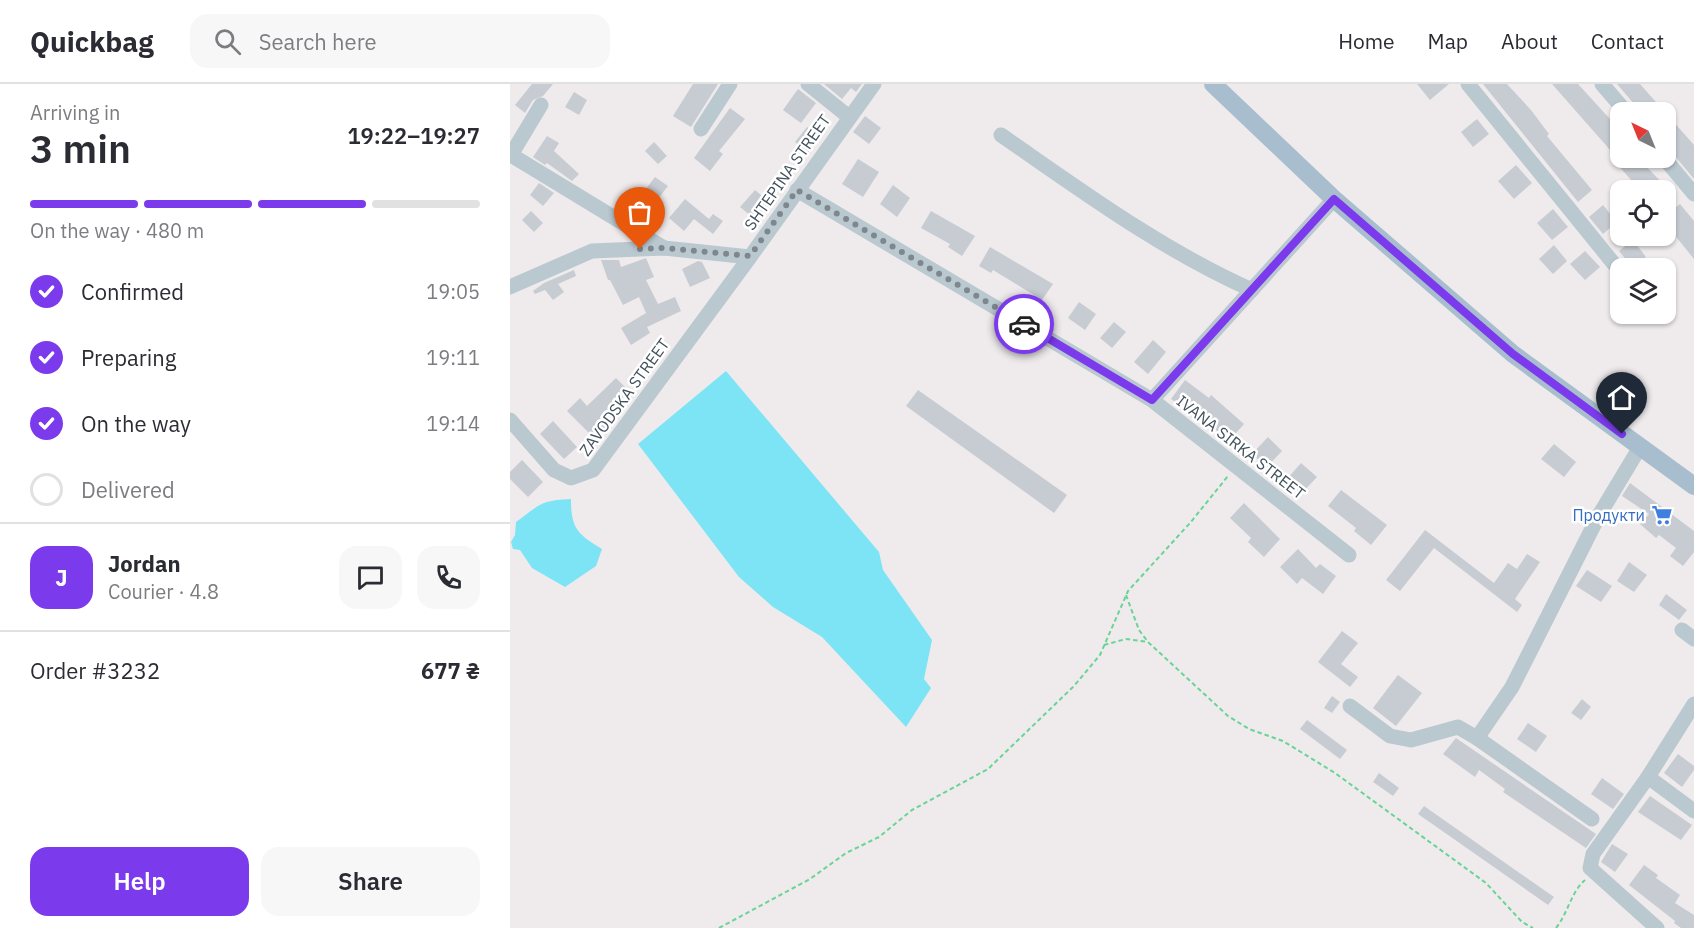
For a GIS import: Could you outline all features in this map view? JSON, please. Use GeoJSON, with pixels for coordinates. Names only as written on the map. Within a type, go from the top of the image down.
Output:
{"type":"FeatureCollection","features":[{"type":"Feature","properties":{"kind":"main road"},"geometry":{"type":"LineString","coordinates":[[1213,84],[1334,199],[1513,354],[1694,486]]}},
{"type":"Feature","properties":{"kind":"street"},"geometry":{"type":"LineString","coordinates":[[701,129],[730,84]]}},
{"type":"Feature","properties":{"kind":"street"},"geometry":{"type":"LineString","coordinates":[[808,84],[849,117]]}},
{"type":"Feature","properties":{"kind":"street","name":"SHTEPINA STREET"},"geometry":{"type":"LineString","coordinates":[[510,287],[592,251],[664,248],[750,256],[874,84]]}},
{"type":"Feature","properties":{"kind":"street"},"geometry":{"type":"LineString","coordinates":[[1468,84],[1610,259]]}},
{"type":"Feature","properties":{"kind":"street"},"geometry":{"type":"LineString","coordinates":[[1602,84],[1617,102]]}},
{"type":"Feature","properties":{"kind":"street"},"geometry":{"type":"LineString","coordinates":[[541,105],[511,155],[664,248]]}},
{"type":"Feature","properties":{"kind":"street"},"geometry":{"type":"LineString","coordinates":[[1001,135],[1110,210],[1206,270],[1252,290]]}},
{"type":"Feature","properties":{"kind":"street"},"geometry":{"type":"LineString","coordinates":[[1672,168],[1694,194]]}},
{"type":"Feature","properties":{"kind":"street","name":"IVANA SIRKA STREET"},"geometry":{"type":"LineString","coordinates":[[797,190],[1152,400],[1349,555]]}},
{"type":"Feature","properties":{"kind":"street"},"geometry":{"type":"LineString","coordinates":[[1152,400],[1334,199]]}},
{"type":"Feature","properties":{"kind":"street","name":"ZAVODSKA STREET"},"geometry":{"type":"LineString","coordinates":[[510,420],[554,470],[572,478],[593,470],[750,256]]}},
{"type":"Feature","properties":{"kind":"street"},"geometry":{"type":"LineString","coordinates":[[1478,738],[1512,687],[1598,518],[1640,447]]}},
{"type":"Feature","properties":{"kind":"street"},"geometry":{"type":"LineString","coordinates":[[1657,928],[1590,868],[1593,854],[1648,777],[1694,704]]}},
{"type":"Feature","properties":{"kind":"street"},"geometry":{"type":"LineString","coordinates":[[1350,706],[1390,736],[1411,740],[1458,728],[1478,738],[1592,819]]}},
{"type":"Feature","properties":{"kind":"street"},"geometry":{"type":"LineString","coordinates":[[1648,777],[1694,811]]}},
{"type":"Feature","properties":{"kind":"path"},"geometry":{"type":"LineString","coordinates":[[718,928],[810,879],[846,853],[879,837],[912,810],[988,769],[1074,686],[1100,655],[1126,595],[1236,466]]}},
{"type":"Feature","properties":{"kind":"path"},"geometry":{"type":"LineString","coordinates":[[1126,595],[1138,630],[1148,642],[1228,716],[1249,729],[1283,741],[1335,773],[1486,883],[1522,922],[1533,928]]}},
{"type":"Feature","properties":{"kind":"path"},"geometry":{"type":"LineString","coordinates":[[1104,645],[1126,639],[1148,642]]}},
{"type":"Feature","properties":{"kind":"path"},"geometry":{"type":"LineString","coordinates":[[1556,928],[1564,918],[1583,881],[1596,874]]}},
{"type":"Feature","properties":{"kind":"water"},"geometry":{"type":"Polygon","coordinates":[[[726,371],[879,552],[883,570],[932,640],[924,679],[931,688],[906,727],[822,637],[773,607],[739,577],[638,444],[726,371]]]}},
{"type":"Feature","properties":{"kind":"water"},"geometry":{"type":"Polygon","coordinates":[[[571,499],[572,517],[577,529],[602,549],[596,566],[565,587],[532,568],[520,550],[513,549],[511,542],[515,535],[516,522],[535,508],[546,502],[571,499]]]}},
{"type":"Feature","properties":{"kind":"building"},"geometry":{"type":"Polygon","coordinates":[[[532,84],[553,84],[543,96],[533,100],[525,113],[515,105],[532,84]]]}},
{"type":"Feature","properties":{"kind":"building"},"geometry":{"type":"Polygon","coordinates":[[[693,84],[718,84],[691,127],[673,116],[693,84]]]}},
{"type":"Feature","properties":{"kind":"building"},"geometry":{"type":"Polygon","coordinates":[[[824,84],[862,84],[856,92],[851,88],[842,99],[824,84]]]}},
{"type":"Feature","properties":{"kind":"building"},"geometry":{"type":"Polygon","coordinates":[[[1417,84],[1449,84],[1430,100],[1417,84]]]}},
{"type":"Feature","properties":{"kind":"building"},"geometry":{"type":"Polygon","coordinates":[[[1483,84],[1507,84],[1531,110],[1549,134],[1547,136],[1592,190],[1578,202],[1483,84]]]}},
{"type":"Feature","properties":{"kind":"building"},"geometry":{"type":"Polygon","coordinates":[[[1552,84],[1578,84],[1610,119],[1610,150],[1552,84]]]}},
{"type":"Feature","properties":{"kind":"building"},"geometry":{"type":"Polygon","coordinates":[[[1617,84],[1640,84],[1656,102],[1632,102],[1617,84]]]}},
{"type":"Feature","properties":{"kind":"building"},"geometry":{"type":"Polygon","coordinates":[[[798,89],[816,103],[801,123],[783,110],[798,89]]]}},
{"type":"Feature","properties":{"kind":"building"},"geometry":{"type":"Polygon","coordinates":[[[574,92],[587,100],[579,115],[565,107],[574,92]]]}},
{"type":"Feature","properties":{"kind":"building"},"geometry":{"type":"Polygon","coordinates":[[[730,108],[745,119],[719,151],[723,154],[710,171],[694,158],[730,108]]]}},
{"type":"Feature","properties":{"kind":"building"},"geometry":{"type":"Polygon","coordinates":[[[865,116],[881,128],[869,144],[853,132],[865,116]]]}},
{"type":"Feature","properties":{"kind":"building"},"geometry":{"type":"Polygon","coordinates":[[[1477,119],[1489,134],[1473,147],[1461,132],[1477,119]]]}},
{"type":"Feature","properties":{"kind":"building"},"geometry":{"type":"Polygon","coordinates":[[[1676,125],[1694,145],[1694,179],[1676,157],[1676,125]]]}},
{"type":"Feature","properties":{"kind":"building"},"geometry":{"type":"Polygon","coordinates":[[[807,127],[820,137],[808,153],[795,142],[807,127]]]}},
{"type":"Feature","properties":{"kind":"building"},"geometry":{"type":"Polygon","coordinates":[[[547,136],[559,143],[554,151],[579,174],[572,181],[547,163],[545,165],[533,157],[547,136]]]}},
{"type":"Feature","properties":{"kind":"building"},"geometry":{"type":"Polygon","coordinates":[[[654,142],[667,156],[658,164],[645,151],[654,142]]]}},
{"type":"Feature","properties":{"kind":"building"},"geometry":{"type":"Polygon","coordinates":[[[858,159],[879,172],[863,197],[842,184],[858,159]]]}},
{"type":"Feature","properties":{"kind":"building"},"geometry":{"type":"Polygon","coordinates":[[[1516,165],[1532,183],[1514,199],[1498,181],[1516,165]]]}},
{"type":"Feature","properties":{"kind":"building"},"geometry":{"type":"Polygon","coordinates":[[[1621,168],[1648,168],[1659,180],[1631,180],[1621,168]]]}},
{"type":"Feature","properties":{"kind":"building"},"geometry":{"type":"Polygon","coordinates":[[[655,177],[668,186],[658,199],[645,190],[655,177]]]}},
{"type":"Feature","properties":{"kind":"building"},"geometry":{"type":"Polygon","coordinates":[[[539,183],[554,193],[543,206],[530,195],[539,183]]]}},
{"type":"Feature","properties":{"kind":"building"},"geometry":{"type":"Polygon","coordinates":[[[893,185],[910,198],[897,217],[880,204],[893,185]]]}},
{"type":"Feature","properties":{"kind":"building"},"geometry":{"type":"Polygon","coordinates":[[[755,190],[770,203],[756,220],[740,207],[755,190]]]}},
{"type":"Feature","properties":{"kind":"building"},"geometry":{"type":"Polygon","coordinates":[[[685,199],[709,219],[713,214],[723,221],[713,234],[694,219],[684,231],[669,218],[685,199]]]}},
{"type":"Feature","properties":{"kind":"building"},"geometry":{"type":"Polygon","coordinates":[[[1680,204],[1694,221],[1694,259],[1676,237],[1676,207],[1680,204]]]}},
{"type":"Feature","properties":{"kind":"building"},"geometry":{"type":"Polygon","coordinates":[[[1603,205],[1610,214],[1610,228],[1603,234],[1589,217],[1603,205]]]}},
{"type":"Feature","properties":{"kind":"building"},"geometry":{"type":"Polygon","coordinates":[[[1553,209],[1568,227],[1552,240],[1537,223],[1553,209]]]}},
{"type":"Feature","properties":{"kind":"building"},"geometry":{"type":"Polygon","coordinates":[[[531,211],[543,223],[534,232],[522,220],[531,211]]]}},
{"type":"Feature","properties":{"kind":"building"},"geometry":{"type":"Polygon","coordinates":[[[931,211],[975,236],[962,256],[948,247],[950,244],[921,228],[931,211]]]}},
{"type":"Feature","properties":{"kind":"building"},"geometry":{"type":"Polygon","coordinates":[[[1554,245],[1567,261],[1553,274],[1539,259],[1554,245]]]}},
{"type":"Feature","properties":{"kind":"building"},"geometry":{"type":"Polygon","coordinates":[[[1625,246],[1638,246],[1646,257],[1625,258],[1619,251],[1625,246]]]}},
{"type":"Feature","properties":{"kind":"building"},"geometry":{"type":"Polygon","coordinates":[[[990,247],[1053,284],[1042,300],[993,270],[991,273],[979,266],[990,247]]]}},
{"type":"Feature","properties":{"kind":"building"},"geometry":{"type":"Polygon","coordinates":[[[1585,251],[1600,267],[1585,280],[1570,264],[1585,251]]]}},
{"type":"Feature","properties":{"kind":"building"},"geometry":{"type":"Polygon","coordinates":[[[646,258],[654,277],[646,280],[658,304],[675,297],[681,311],[647,327],[650,333],[631,345],[621,328],[646,313],[639,297],[623,305],[608,280],[601,260],[619,260],[621,267],[646,258]]]}},
{"type":"Feature","properties":{"kind":"building"},"geometry":{"type":"Polygon","coordinates":[[[698,261],[702,262],[710,278],[690,287],[682,269],[698,261]]]}},
{"type":"Feature","properties":{"kind":"building"},"geometry":{"type":"Polygon","coordinates":[[[574,270],[576,276],[558,284],[564,292],[553,300],[545,290],[535,294],[533,291],[544,283],[574,270]]]}},
{"type":"Feature","properties":{"kind":"building"},"geometry":{"type":"Polygon","coordinates":[[[1079,302],[1096,314],[1085,330],[1068,318],[1079,302]]]}},
{"type":"Feature","properties":{"kind":"building"},"geometry":{"type":"Polygon","coordinates":[[[1114,322],[1126,332],[1112,348],[1100,338],[1114,322]]]}},
{"type":"Feature","properties":{"kind":"building"},"geometry":{"type":"Polygon","coordinates":[[[1153,340],[1166,352],[1148,374],[1134,362],[1153,340]]]}},
{"type":"Feature","properties":{"kind":"building"},"geometry":{"type":"Polygon","coordinates":[[[616,378],[629,391],[599,420],[606,428],[595,439],[567,411],[580,398],[587,406],[616,378]]]}},
{"type":"Feature","properties":{"kind":"building"},"geometry":{"type":"Polygon","coordinates":[[[1185,380],[1209,398],[1211,395],[1244,424],[1229,441],[1185,404],[1183,407],[1171,399],[1185,380]]]}},
{"type":"Feature","properties":{"kind":"building"},"geometry":{"type":"Polygon","coordinates":[[[918,390],[1067,495],[1054,513],[906,406],[918,390]]]}},
{"type":"Feature","properties":{"kind":"building"},"geometry":{"type":"Polygon","coordinates":[[[553,421],[577,447],[564,459],[540,434],[553,421]]]}},
{"type":"Feature","properties":{"kind":"building"},"geometry":{"type":"Polygon","coordinates":[[[1268,437],[1282,451],[1267,467],[1252,454],[1268,437]]]}},
{"type":"Feature","properties":{"kind":"building"},"geometry":{"type":"Polygon","coordinates":[[[1554,444],[1576,462],[1564,477],[1541,459],[1554,444]]]}},
{"type":"Feature","properties":{"kind":"building"},"geometry":{"type":"Polygon","coordinates":[[[522,460],[543,482],[528,497],[510,479],[510,472],[522,460]]]}},
{"type":"Feature","properties":{"kind":"building"},"geometry":{"type":"Polygon","coordinates":[[[1301,463],[1317,477],[1301,494],[1286,480],[1301,463]]]}},
{"type":"Feature","properties":{"kind":"building"},"geometry":{"type":"Polygon","coordinates":[[[1630,483],[1694,531],[1694,552],[1683,566],[1670,556],[1676,548],[1659,535],[1656,538],[1640,524],[1649,514],[1622,496],[1630,483]]]}},
{"type":"Feature","properties":{"kind":"building"},"geometry":{"type":"Polygon","coordinates":[[[1341,490],[1387,525],[1371,545],[1354,531],[1356,528],[1328,506],[1341,490]]]}},
{"type":"Feature","properties":{"kind":"building"},"geometry":{"type":"Polygon","coordinates":[[[1244,503],[1280,539],[1264,557],[1248,542],[1251,538],[1230,518],[1244,503]]]}},
{"type":"Feature","properties":{"kind":"building"},"geometry":{"type":"Polygon","coordinates":[[[1425,530],[1494,583],[1508,563],[1517,569],[1527,554],[1540,562],[1515,599],[1522,605],[1517,612],[1434,548],[1400,591],[1386,580],[1425,530]]]}},
{"type":"Feature","properties":{"kind":"building"},"geometry":{"type":"Polygon","coordinates":[[[1298,549],[1316,568],[1320,564],[1336,576],[1323,594],[1302,578],[1297,584],[1280,567],[1298,549]]]}},
{"type":"Feature","properties":{"kind":"building"},"geometry":{"type":"Polygon","coordinates":[[[1629,562],[1647,575],[1634,592],[1617,581],[1629,562]]]}},
{"type":"Feature","properties":{"kind":"building"},"geometry":{"type":"Polygon","coordinates":[[[1587,570],[1612,586],[1601,602],[1576,586],[1587,570]]]}},
{"type":"Feature","properties":{"kind":"building"},"geometry":{"type":"Polygon","coordinates":[[[1666,594],[1687,610],[1679,620],[1659,605],[1666,594]]]}},
{"type":"Feature","properties":{"kind":"building"},"geometry":{"type":"Polygon","coordinates":[[[1342,631],[1358,643],[1341,664],[1358,677],[1350,687],[1318,662],[1342,631]]]}},
{"type":"Feature","properties":{"kind":"building"},"geometry":{"type":"Polygon","coordinates":[[[1398,675],[1422,693],[1396,726],[1373,708],[1398,675]]]}},
{"type":"Feature","properties":{"kind":"building"},"geometry":{"type":"Polygon","coordinates":[[[1332,696],[1340,702],[1332,713],[1324,708],[1332,696]]]}},
{"type":"Feature","properties":{"kind":"building"},"geometry":{"type":"Polygon","coordinates":[[[1582,699],[1591,707],[1581,720],[1571,713],[1582,699]]]}},
{"type":"Feature","properties":{"kind":"building"},"geometry":{"type":"Polygon","coordinates":[[[1307,720],[1347,750],[1340,759],[1300,729],[1307,720]]]}},
{"type":"Feature","properties":{"kind":"building"},"geometry":{"type":"Polygon","coordinates":[[[1528,723],[1547,736],[1536,752],[1517,739],[1528,723]]]}},
{"type":"Feature","properties":{"kind":"building"},"geometry":{"type":"Polygon","coordinates":[[[1456,738],[1596,834],[1586,848],[1503,792],[1505,789],[1479,770],[1475,777],[1443,754],[1456,738]]]}},
{"type":"Feature","properties":{"kind":"building"},"geometry":{"type":"Polygon","coordinates":[[[1678,754],[1694,766],[1694,770],[1682,787],[1664,773],[1678,754]]]}},
{"type":"Feature","properties":{"kind":"building"},"geometry":{"type":"Polygon","coordinates":[[[1379,773],[1399,788],[1393,796],[1373,782],[1379,773]]]}},
{"type":"Feature","properties":{"kind":"building"},"geometry":{"type":"Polygon","coordinates":[[[1602,778],[1624,794],[1613,809],[1591,794],[1602,778]]]}},
{"type":"Feature","properties":{"kind":"building"},"geometry":{"type":"Polygon","coordinates":[[[1650,796],[1692,825],[1681,840],[1638,812],[1650,796]]]}},
{"type":"Feature","properties":{"kind":"building"},"geometry":{"type":"Polygon","coordinates":[[[1424,806],[1554,897],[1548,905],[1418,814],[1424,806]]]}},
{"type":"Feature","properties":{"kind":"building"},"geometry":{"type":"Polygon","coordinates":[[[1612,844],[1628,854],[1615,872],[1601,862],[1612,844]]]}},
{"type":"Feature","properties":{"kind":"building"},"geometry":{"type":"Polygon","coordinates":[[[1644,865],[1658,875],[1656,878],[1680,895],[1675,903],[1694,915],[1694,928],[1681,928],[1629,885],[1644,865]]]}},
{"type":"Feature","properties":{"kind":"way so far"},"geometry":{"type":"LineString","coordinates":[[640,249],[664,248],[750,256],[797,190],[1024,324]]}},
{"type":"Feature","properties":{"kind":"place","name":"Продукти"},"geometry":{"type":"Point","coordinates":[1662,515]}},
{"type":"Feature","properties":{"kind":"route"},"geometry":{"type":"LineString","coordinates":[[1024,324],[1152,400],[1334,199],[1513,354],[1622,434]]}}]}
